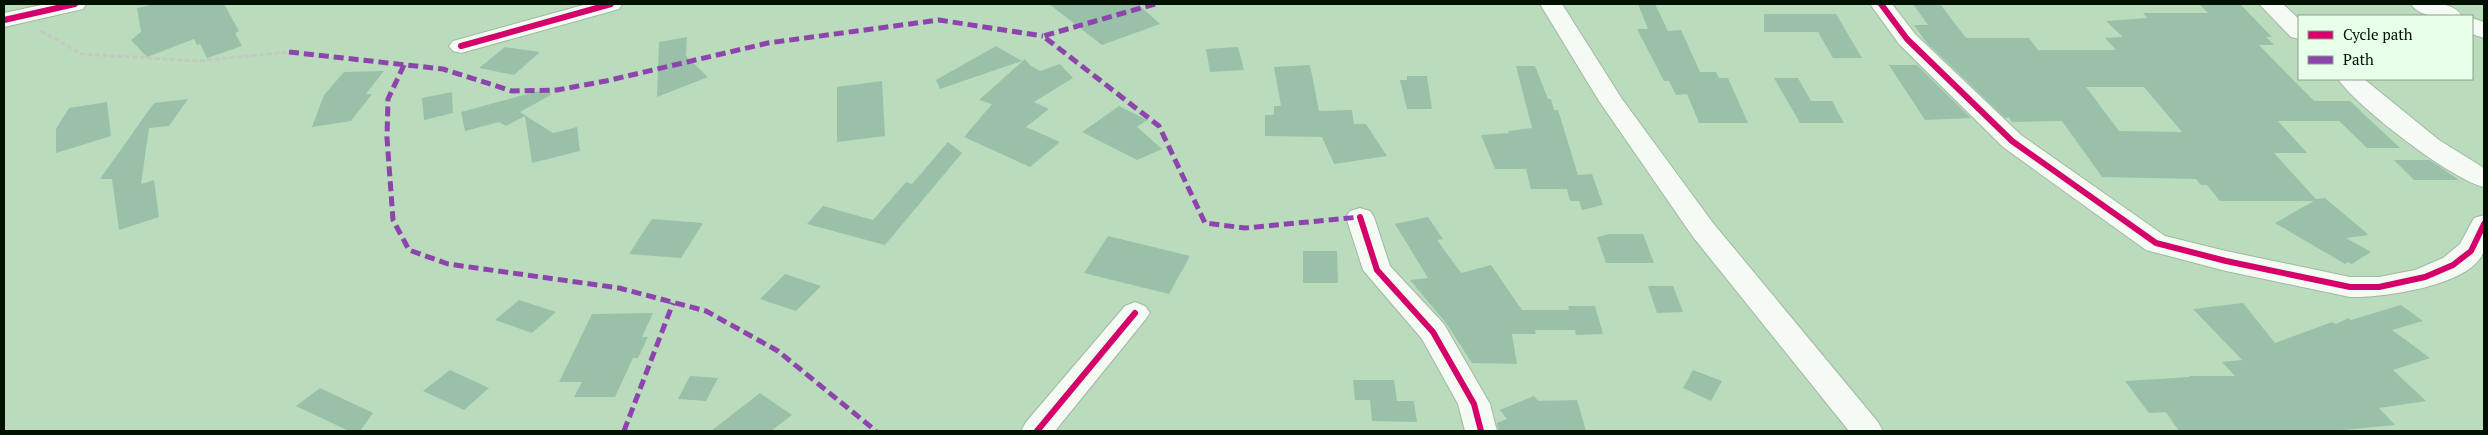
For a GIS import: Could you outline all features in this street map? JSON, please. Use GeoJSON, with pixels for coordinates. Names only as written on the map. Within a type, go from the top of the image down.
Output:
{"type":"FeatureCollection","features":[{"type":"Feature","properties":{"kind":"main road"},"geometry":{"type":"LineString","coordinates":[[4,20],[74,4]]}},
{"type":"Feature","properties":{"kind":"main road"},"geometry":{"type":"LineString","coordinates":[[461,46],[611,4]]}},
{"type":"Feature","properties":{"kind":"main road"},"geometry":{"type":"LineString","coordinates":[[1551,4],[1611,101],[1703,230],[1866,431]]}},
{"type":"Feature","properties":{"kind":"main road"},"geometry":{"type":"LineString","coordinates":[[1881,4],[1907,39],[2012,141],[2156,243],[2226,261],[2350,287],[2365,288],[2432,275],[2466,256],[2484,224]]}},
{"type":"Feature","properties":{"kind":"main road"},"geometry":{"type":"LineString","coordinates":[[2270,4],[2298,31]]}},
{"type":"Feature","properties":{"kind":"main road"},"geometry":{"type":"LineString","coordinates":[[2422,4],[2449,15]]}},
{"type":"Feature","properties":{"kind":"main road"},"geometry":{"type":"LineString","coordinates":[[2351,80],[2400,124],[2436,152],[2484,179]]}},
{"type":"Feature","properties":{"kind":"main road"},"geometry":{"type":"LineString","coordinates":[[1360,217],[1377,270],[1433,332],[1474,404],[1481,431]]}},
{"type":"Feature","properties":{"kind":"main road"},"geometry":{"type":"LineString","coordinates":[[1038,431],[1135,314]]}},
{"type":"Feature","properties":{"kind":"path"},"geometry":{"type":"LineString","coordinates":[[4,20],[38,29],[82,54],[198,61],[289,52]]}},
{"type":"Feature","properties":{"kind":"building"},"geometry":{"type":"Polygon","coordinates":[[[155,4],[224,4],[239,31],[235,33],[242,46],[207,58],[200,44],[197,45],[194,39],[147,57],[131,40],[141,32],[137,8],[155,4]]]}},
{"type":"Feature","properties":{"kind":"building"},"geometry":{"type":"Polygon","coordinates":[[[1049,4],[1138,4],[1160,24],[1102,45],[1049,4]]]}},
{"type":"Feature","properties":{"kind":"building"},"geometry":{"type":"Polygon","coordinates":[[[1638,4],[1655,4],[1668,31],[1681,30],[1700,72],[1716,72],[1719,78],[1728,78],[1748,123],[1699,123],[1687,94],[1676,95],[1669,81],[1664,81],[1637,29],[1648,29],[1638,4]]]}},
{"type":"Feature","properties":{"kind":"building"},"geometry":{"type":"Polygon","coordinates":[[[1913,4],[1940,4],[1966,38],[2029,38],[2038,50],[2116,50],[2105,38],[2123,37],[2106,21],[2147,18],[2143,13],[2208,13],[2199,4],[2240,4],[2272,37],[2266,37],[2274,45],[2259,45],[2314,101],[2350,101],[2400,148],[2367,148],[2339,121],[2278,121],[2307,153],[2274,153],[2316,199],[2325,198],[2369,235],[2346,238],[2371,252],[2352,264],[2348,262],[2345,264],[2275,223],[2314,201],[2220,201],[2207,185],[2201,185],[2196,179],[2102,177],[2062,121],[2012,122],[2009,117],[2005,118],[1926,42],[1914,25],[1928,25],[1913,4]],[[2086,87],[2119,131],[2182,132],[2144,87],[2086,87]]]}},
{"type":"Feature","properties":{"kind":"building"},"geometry":{"type":"Polygon","coordinates":[[[1764,14],[1836,14],[1862,58],[1833,58],[1818,32],[1764,32],[1764,14]]]}},
{"type":"Feature","properties":{"kind":"building"},"geometry":{"type":"Polygon","coordinates":[[[687,37],[686,56],[708,77],[657,97],[659,42],[687,37]]]}},
{"type":"Feature","properties":{"kind":"building"},"geometry":{"type":"Polygon","coordinates":[[[996,46],[1022,61],[940,89],[936,80],[996,46]]]}},
{"type":"Feature","properties":{"kind":"building"},"geometry":{"type":"Polygon","coordinates":[[[505,47],[540,52],[514,75],[479,68],[505,47]]]}},
{"type":"Feature","properties":{"kind":"building"},"geometry":{"type":"Polygon","coordinates":[[[1238,47],[1244,70],[1210,72],[1206,49],[1238,47]]]}},
{"type":"Feature","properties":{"kind":"building"},"geometry":{"type":"Polygon","coordinates":[[[1025,59],[1030,65],[1040,71],[1060,64],[1073,78],[1034,102],[1049,109],[1026,127],[1060,142],[1030,167],[964,137],[992,104],[979,100],[1025,59]]]}},
{"type":"Feature","properties":{"kind":"building"},"geometry":{"type":"Polygon","coordinates":[[[1310,65],[1319,111],[1352,110],[1354,124],[1366,124],[1387,156],[1334,164],[1322,137],[1265,136],[1265,115],[1274,115],[1274,106],[1281,106],[1274,67],[1310,65]]]}},
{"type":"Feature","properties":{"kind":"building"},"geometry":{"type":"Polygon","coordinates":[[[1889,65],[1917,65],[1971,118],[1925,120],[1889,65]]]}},
{"type":"Feature","properties":{"kind":"building"},"geometry":{"type":"Polygon","coordinates":[[[1516,66],[1535,66],[1548,99],[1551,99],[1554,110],[1558,110],[1578,175],[1592,174],[1603,205],[1582,210],[1579,201],[1570,201],[1567,189],[1531,189],[1526,169],[1495,169],[1481,135],[1509,133],[1508,131],[1532,128],[1516,66]]]}},
{"type":"Feature","properties":{"kind":"building"},"geometry":{"type":"Polygon","coordinates":[[[384,71],[366,94],[372,94],[351,121],[312,127],[324,95],[344,72],[384,71]]]}},
{"type":"Feature","properties":{"kind":"building"},"geometry":{"type":"Polygon","coordinates":[[[1407,76],[1427,76],[1432,109],[1407,109],[1400,80],[1407,80],[1407,76]]]}},
{"type":"Feature","properties":{"kind":"building"},"geometry":{"type":"Polygon","coordinates":[[[1774,78],[1798,78],[1811,101],[1832,101],[1844,123],[1800,123],[1774,78]]]}},
{"type":"Feature","properties":{"kind":"building"},"geometry":{"type":"Polygon","coordinates":[[[882,81],[885,136],[837,142],[837,87],[882,81]]]}},
{"type":"Feature","properties":{"kind":"building"},"geometry":{"type":"Polygon","coordinates":[[[549,88],[551,95],[520,112],[553,133],[577,127],[580,151],[532,163],[525,116],[506,126],[499,122],[465,131],[461,112],[549,88]]]}},
{"type":"Feature","properties":{"kind":"building"},"geometry":{"type":"Polygon","coordinates":[[[452,92],[453,113],[424,120],[422,98],[452,92]]]}},
{"type":"Feature","properties":{"kind":"building"},"geometry":{"type":"Polygon","coordinates":[[[188,99],[169,126],[149,128],[141,184],[154,180],[159,217],[119,230],[112,179],[100,179],[154,103],[188,99]]]}},
{"type":"Feature","properties":{"kind":"building"},"geometry":{"type":"Polygon","coordinates":[[[107,102],[111,136],[56,153],[56,129],[69,108],[107,102]]]}},
{"type":"Feature","properties":{"kind":"building"},"geometry":{"type":"Polygon","coordinates":[[[1119,106],[1147,120],[1137,127],[1162,149],[1137,160],[1082,132],[1119,106]]]}},
{"type":"Feature","properties":{"kind":"building"},"geometry":{"type":"Polygon","coordinates":[[[948,142],[962,153],[885,245],[807,224],[823,206],[873,220],[906,182],[912,184],[948,142]]]}},
{"type":"Feature","properties":{"kind":"building"},"geometry":{"type":"Polygon","coordinates":[[[2394,160],[2430,160],[2459,180],[2414,180],[2394,160]]]}},
{"type":"Feature","properties":{"kind":"building"},"geometry":{"type":"Polygon","coordinates":[[[1428,217],[1443,239],[1437,240],[1461,273],[1491,265],[1522,310],[1569,310],[1568,306],[1595,306],[1603,334],[1576,335],[1575,330],[1535,330],[1536,334],[1512,334],[1517,364],[1472,363],[1446,323],[1410,280],[1428,278],[1395,224],[1428,217]]]}},
{"type":"Feature","properties":{"kind":"building"},"geometry":{"type":"Polygon","coordinates":[[[652,219],[703,223],[681,258],[629,254],[652,219]]]}},
{"type":"Feature","properties":{"kind":"building"},"geometry":{"type":"Polygon","coordinates":[[[1609,234],[1643,234],[1654,263],[1606,263],[1597,237],[1609,234]]]}},
{"type":"Feature","properties":{"kind":"building"},"geometry":{"type":"Polygon","coordinates":[[[1108,236],[1190,256],[1169,294],[1084,273],[1108,236]]]}},
{"type":"Feature","properties":{"kind":"building"},"geometry":{"type":"Polygon","coordinates":[[[1303,251],[1337,251],[1338,283],[1303,283],[1303,251]]]}},
{"type":"Feature","properties":{"kind":"building"},"geometry":{"type":"Polygon","coordinates":[[[785,274],[821,286],[796,311],[760,299],[785,274]]]}},
{"type":"Feature","properties":{"kind":"building"},"geometry":{"type":"Polygon","coordinates":[[[1648,286],[1673,286],[1683,312],[1657,313],[1648,286]]]}},
{"type":"Feature","properties":{"kind":"building"},"geometry":{"type":"Polygon","coordinates":[[[519,300],[556,312],[532,333],[495,320],[519,300]]]}},
{"type":"Feature","properties":{"kind":"building"},"geometry":{"type":"Polygon","coordinates":[[[2243,303],[2275,343],[2332,322],[2336,324],[2348,318],[2351,320],[2401,305],[2423,321],[2392,330],[2430,358],[2393,370],[2426,401],[2379,408],[2395,425],[2332,431],[2179,431],[2166,412],[2149,413],[2125,381],[2189,376],[2235,376],[2222,362],[2242,360],[2193,309],[2243,303]]]}},
{"type":"Feature","properties":{"kind":"building"},"geometry":{"type":"Polygon","coordinates":[[[653,313],[642,337],[648,337],[638,358],[633,358],[615,397],[574,397],[582,382],[559,382],[592,314],[653,313]]]}},
{"type":"Feature","properties":{"kind":"building"},"geometry":{"type":"Polygon","coordinates":[[[450,370],[489,388],[464,410],[423,391],[450,370]]]}},
{"type":"Feature","properties":{"kind":"building"},"geometry":{"type":"Polygon","coordinates":[[[1693,370],[1722,381],[1711,401],[1683,388],[1693,370]]]}},
{"type":"Feature","properties":{"kind":"building"},"geometry":{"type":"Polygon","coordinates":[[[690,376],[718,378],[706,401],[678,399],[690,376]]]}},
{"type":"Feature","properties":{"kind":"building"},"geometry":{"type":"Polygon","coordinates":[[[1353,380],[1394,380],[1397,401],[1414,401],[1417,422],[1372,421],[1370,400],[1355,400],[1353,380]]]}},
{"type":"Feature","properties":{"kind":"building"},"geometry":{"type":"Polygon","coordinates":[[[320,388],[373,413],[360,431],[349,431],[296,406],[320,388]]]}},
{"type":"Feature","properties":{"kind":"building"},"geometry":{"type":"Polygon","coordinates":[[[760,393],[792,415],[771,431],[711,431],[760,393]]]}},
{"type":"Feature","properties":{"kind":"building"},"geometry":{"type":"Polygon","coordinates":[[[1534,396],[1538,401],[1577,400],[1586,431],[1499,431],[1497,423],[1507,419],[1500,410],[1534,396]]]}},
{"type":"Feature","properties":{"kind":"marked path"},"geometry":{"type":"LineString","coordinates":[[1155,4],[1043,36],[1083,69],[1159,126],[1205,223],[1245,228],[1360,217]]}},
{"type":"Feature","properties":{"kind":"marked path"},"geometry":{"type":"LineString","coordinates":[[289,52],[443,69],[512,91],[557,90],[606,81],[768,43],[882,26],[939,20],[981,28],[1043,36]]}},
{"type":"Feature","properties":{"kind":"marked path"},"geometry":{"type":"LineString","coordinates":[[404,65],[388,99],[387,138],[393,220],[409,250],[448,264],[619,288],[706,311],[778,351],[876,431]]}},
{"type":"Feature","properties":{"kind":"marked path"},"geometry":{"type":"LineString","coordinates":[[624,431],[673,303]]}},
{"type":"Feature","properties":{"kind":"cycle path"},"geometry":{"type":"LineString","coordinates":[[4,20],[75,4]]}},
{"type":"Feature","properties":{"kind":"cycle path"},"geometry":{"type":"LineString","coordinates":[[461,46],[611,4]]}},
{"type":"Feature","properties":{"kind":"cycle path"},"geometry":{"type":"LineString","coordinates":[[1881,4],[1907,39],[2012,141],[2156,243],[2226,261],[2350,287],[2364,288],[2410,282],[2453,265],[2471,251],[2484,224]]}},
{"type":"Feature","properties":{"kind":"cycle path"},"geometry":{"type":"LineString","coordinates":[[1360,217],[1377,270],[1433,332],[1474,404],[1481,431]]}},
{"type":"Feature","properties":{"kind":"cycle path"},"geometry":{"type":"LineString","coordinates":[[1037,431],[1135,313]]}}]}
